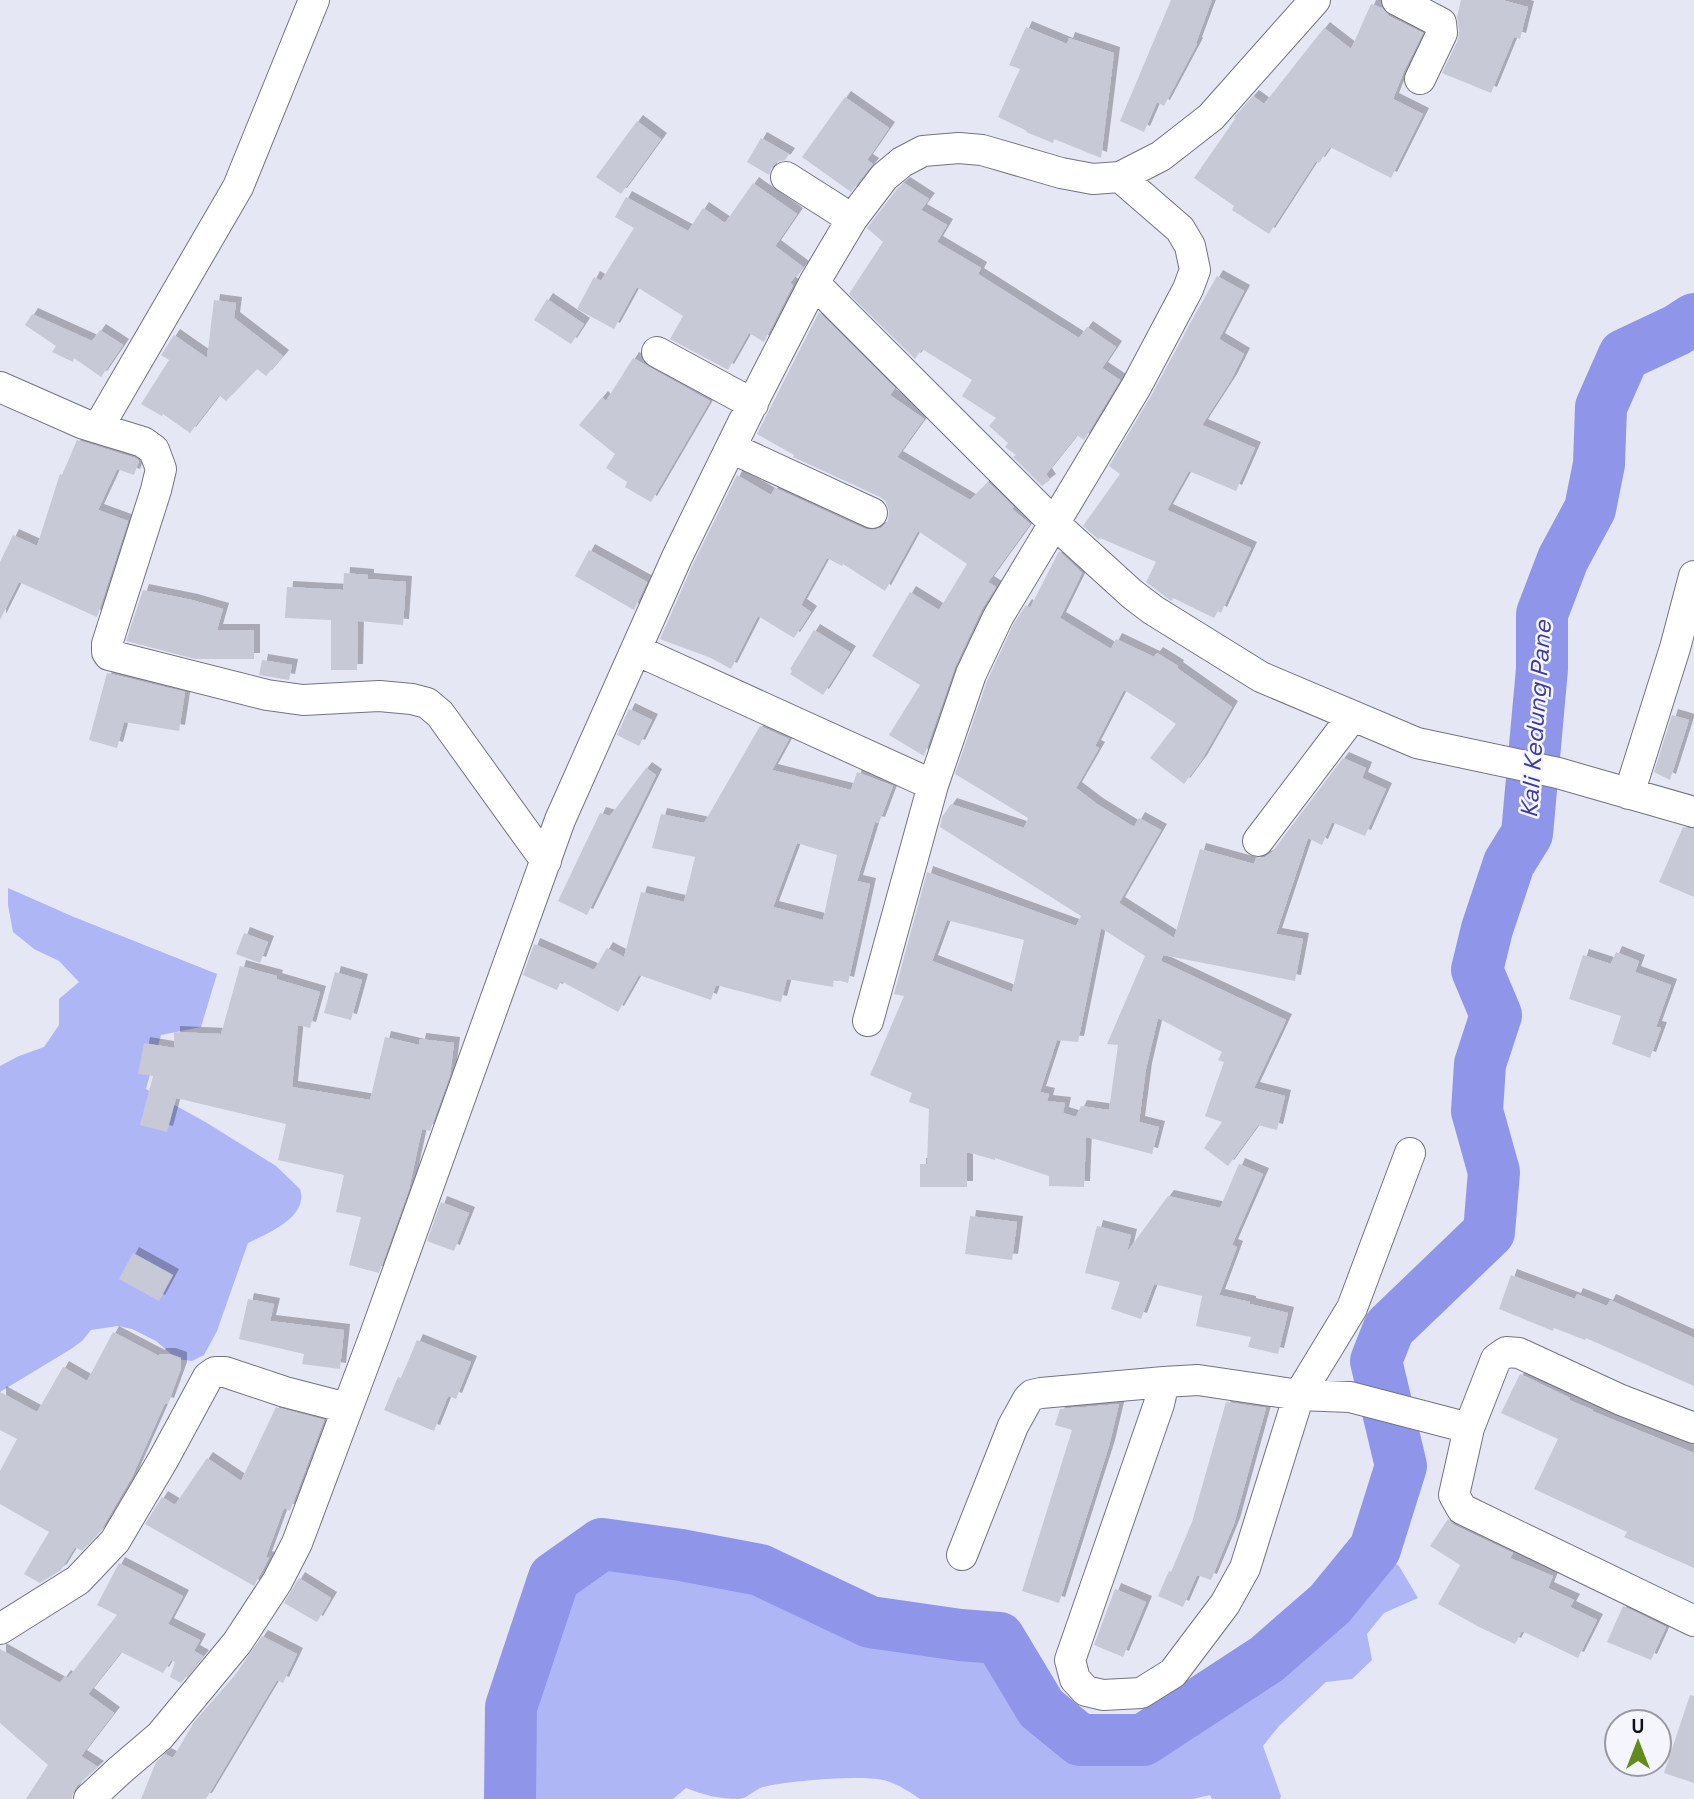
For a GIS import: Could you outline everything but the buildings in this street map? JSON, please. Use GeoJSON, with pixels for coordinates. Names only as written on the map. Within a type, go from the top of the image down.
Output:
{"type":"FeatureCollection","features":[{"type":"Feature","properties":{"kind":"street"},"geometry":{"type":"LineString","coordinates":[[98,428],[238,187],[314,0]]}},
{"type":"Feature","properties":{"kind":"street"},"geometry":{"type":"LineString","coordinates":[[89,1799],[160,1736],[237,1643],[277,1583],[297,1543],[560,820],[677,557],[814,284],[852,219],[884,177],[902,162],[923,151],[959,148],[982,150],[1061,173],[1093,179],[1120,177],[1161,156],[1211,117],[1315,0]]}},
{"type":"Feature","properties":{"kind":"street"},"geometry":{"type":"LineString","coordinates":[[1397,0],[1441,23],[1442,33],[1420,79]]}},
{"type":"Feature","properties":{"kind":"street"},"geometry":{"type":"LineString","coordinates":[[786,177],[852,219]]}},
{"type":"Feature","properties":{"kind":"street"},"geometry":{"type":"LineString","coordinates":[[868,1021],[933,785],[959,704],[982,649],[998,617],[1136,387],[1188,289],[1195,270],[1191,246],[1180,229],[1120,177]]}},
{"type":"Feature","properties":{"kind":"street"},"geometry":{"type":"LineString","coordinates":[[814,284],[1055,524],[1132,594],[1261,677],[1417,743],[1558,774],[1694,812]]}},
{"type":"Feature","properties":{"kind":"street"},"geometry":{"type":"LineString","coordinates":[[657,352],[752,404]]}},
{"type":"Feature","properties":{"kind":"street"},"geometry":{"type":"LineString","coordinates":[[0,387],[98,428],[143,442],[154,450],[161,469],[107,644],[109,655],[267,695],[303,699],[379,696],[412,699],[427,704],[440,714],[546,861]]}},
{"type":"Feature","properties":{"kind":"street"},"geometry":{"type":"LineString","coordinates":[[731,448],[872,513]]}},
{"type":"Feature","properties":{"kind":"street"},"geometry":{"type":"LineString","coordinates":[[1629,794],[1675,648],[1694,576]]}},
{"type":"Feature","properties":{"kind":"street"},"geometry":{"type":"LineString","coordinates":[[636,650],[933,785]]}},
{"type":"Feature","properties":{"kind":"street"},"geometry":{"type":"LineString","coordinates":[[1258,841],[1352,717]]}},
{"type":"Feature","properties":{"kind":"street"},"geometry":{"type":"LineString","coordinates":[[1164,1382],[1159,1404],[1070,1660],[1075,1679],[1086,1691],[1103,1695],[1141,1693],[1173,1673],[1225,1604],[1245,1568],[1299,1395],[1352,1308],[1410,1153]]}},
{"type":"Feature","properties":{"kind":"street"},"geometry":{"type":"LineString","coordinates":[[1694,1428],[1621,1400],[1519,1353],[1506,1352],[1496,1359],[1459,1425],[1454,1495],[1462,1508],[1694,1621]]}},
{"type":"Feature","properties":{"kind":"street"},"geometry":{"type":"LineString","coordinates":[[0,1629],[78,1580],[115,1541],[208,1377],[215,1372],[225,1372],[285,1392],[347,1408]]}},
{"type":"Feature","properties":{"kind":"street"},"geometry":{"type":"LineString","coordinates":[[962,1555],[1013,1426],[1032,1395],[1198,1380],[1299,1395],[1350,1397],[1459,1425]]}},
{"type":"Feature","properties":{"kind":"shaded area"},"geometry":{"type":"Polygon","coordinates":[[[8,888],[217,974],[201,1027],[161,1035],[146,1089],[276,1166],[300,1189],[301,1197],[299,1208],[287,1221],[248,1243],[217,1331],[204,1355],[192,1361],[177,1359],[156,1341],[132,1329],[118,1326],[91,1330],[71,1349],[0,1392],[0,1066],[44,1047],[59,1025],[59,999],[79,982],[59,961],[34,949],[13,932],[8,888]]]}},
{"type":"Feature","properties":{"kind":"shaded area"},"geometry":{"type":"Polygon","coordinates":[[[1384,1555],[1399,1566],[1418,1598],[1384,1613],[1367,1634],[1372,1660],[1352,1679],[1326,1682],[1279,1726],[1263,1746],[1280,1799],[1212,1799],[1210,1795],[1193,1799],[920,1799],[887,1781],[861,1778],[825,1779],[763,1787],[739,1799],[712,1796],[686,1788],[673,1799],[521,1799],[522,1709],[563,1584],[605,1556],[679,1565],[756,1581],[867,1633],[993,1649],[1032,1716],[1076,1751],[1147,1751],[1274,1668],[1338,1612],[1384,1555]]]}},
{"type":"Feature","properties":{"kind":"waterway","name":"Kali Kedung Pane"},"geometry":{"type":"LineString","coordinates":[[510,1799],[511,1707],[554,1578],[602,1544],[760,1570],[870,1622],[999,1638],[1041,1708],[1080,1740],[1143,1740],[1267,1659],[1330,1604],[1375,1549],[1401,1466],[1376,1361],[1389,1328],[1489,1232],[1494,1172],[1477,1111],[1480,1064],[1496,1015],[1477,970],[1487,929],[1509,863],[1527,834],[1542,669],[1542,614],[1563,559],[1590,509],[1599,464],[1601,407],[1624,355],[1694,319]]}}]}
